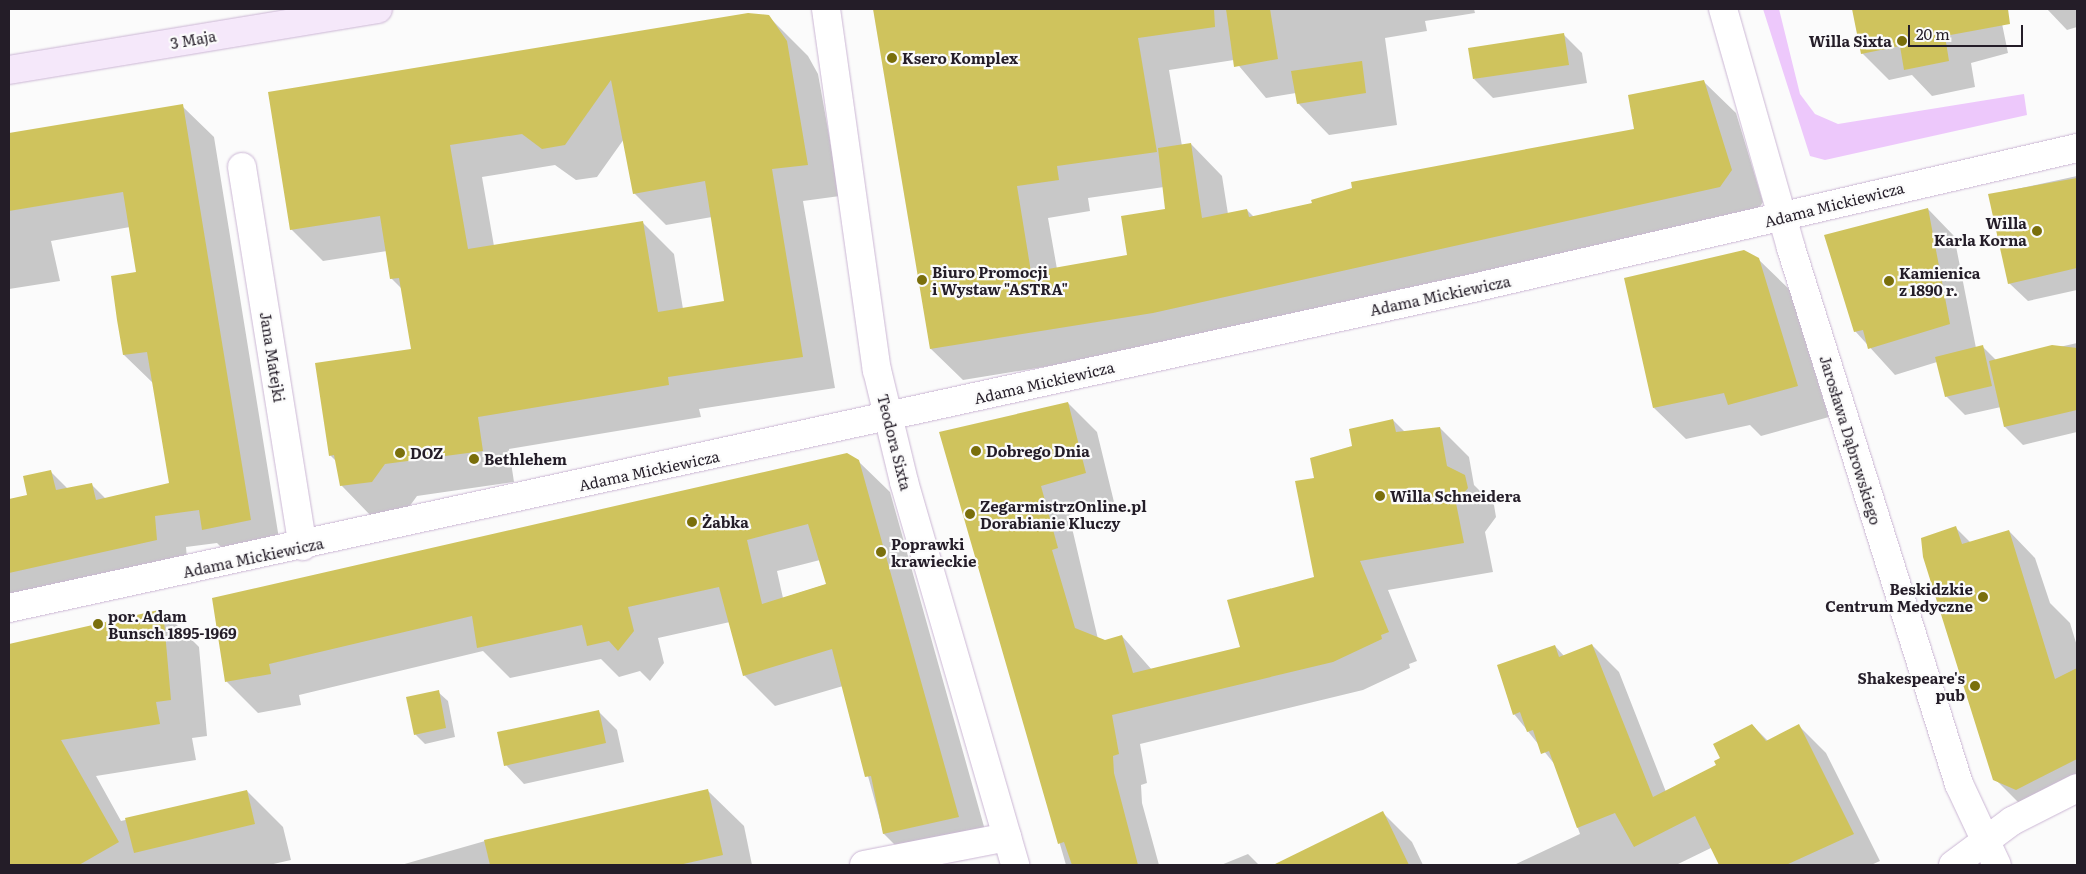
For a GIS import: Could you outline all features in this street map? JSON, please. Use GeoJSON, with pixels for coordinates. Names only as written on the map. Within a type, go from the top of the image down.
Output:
{"type":"FeatureCollection","features":[{"type":"Feature","properties":{"kind":"main road","name":"3 Maja"},"geometry":{"type":"LineString","coordinates":[[9,70],[378,9]]}},
{"type":"Feature","properties":{"kind":"street","name":"Teodora Sixta"},"geometry":{"type":"LineString","coordinates":[[826,9],[877,370],[888,416],[1015,865]]}},
{"type":"Feature","properties":{"kind":"street","name":"Jarosława Dąbrowskiego"},"geometry":{"type":"LineString","coordinates":[[1723,9],[1781,216],[1959,784],[1991,854]]}},
{"type":"Feature","properties":{"kind":"street","name":"Adama Mickiewicza"},"geometry":{"type":"LineString","coordinates":[[9,608],[303,546],[888,416],[2077,148]]}},
{"type":"Feature","properties":{"kind":"street","name":"Jana Matejki"},"geometry":{"type":"LineString","coordinates":[[242,168],[303,546]]}},
{"type":"Feature","properties":{"kind":"street"},"geometry":{"type":"LineString","coordinates":[[1953,865],[1991,854],[2012,821],[2077,788]]}},
{"type":"Feature","properties":{"kind":"street"},"geometry":{"type":"LineString","coordinates":[[864,865],[1007,837]]}},
{"type":"Feature","properties":{"kind":"shaded area"},"geometry":{"type":"Polygon","coordinates":[[[1763,9],[1779,9],[1800,94],[1815,114],[1838,124],[2024,94],[2027,115],[1825,160],[1810,156],[1763,9]]]}},
{"type":"Feature","properties":{"kind":"building"},"geometry":{"type":"Polygon","coordinates":[[[873,9],[1214,9],[1215,27],[1138,38],[1157,152],[1057,166],[1059,180],[1017,186],[1031,272],[1127,255],[1121,216],[1165,209],[1158,148],[1191,143],[1202,218],[1247,209],[1249,217],[1312,203],[1311,200],[1352,188],[1351,182],[1634,129],[1628,95],[1704,80],[1732,170],[1720,187],[1153,313],[930,349],[873,9]]]}},
{"type":"Feature","properties":{"kind":"building"},"geometry":{"type":"Polygon","coordinates":[[[1226,9],[1270,9],[1278,59],[1234,67],[1226,9]]]}},
{"type":"Feature","properties":{"kind":"building","name":"Willa Sixta"},"geometry":{"type":"Polygon","coordinates":[[[1852,9],[2008,9],[2010,24],[1945,36],[1949,61],[1904,70],[1900,46],[1861,54],[1852,9]]]}},
{"type":"Feature","properties":{"kind":"building"},"geometry":{"type":"Polygon","coordinates":[[[748,13],[769,15],[787,41],[808,165],[772,169],[803,357],[668,377],[669,385],[478,417],[483,451],[385,464],[372,482],[340,486],[334,455],[329,456],[315,363],[411,349],[399,278],[390,279],[380,216],[290,230],[268,92],[748,13]],[[611,80],[565,145],[542,149],[522,134],[450,145],[468,249],[643,221],[658,312],[724,301],[705,181],[633,194],[611,80]]]}},
{"type":"Feature","properties":{"kind":"building"},"geometry":{"type":"Polygon","coordinates":[[[1564,33],[1569,65],[1473,79],[1468,48],[1564,33]]]}},
{"type":"Feature","properties":{"kind":"building"},"geometry":{"type":"Polygon","coordinates":[[[1362,61],[1366,93],[1297,104],[1291,71],[1362,61]]]}},
{"type":"Feature","properties":{"kind":"building"},"geometry":{"type":"Polygon","coordinates":[[[183,104],[251,520],[202,530],[199,510],[155,516],[157,540],[9,573],[9,499],[27,495],[23,476],[51,470],[56,490],[92,483],[96,500],[169,483],[147,352],[123,355],[117,320],[111,276],[136,272],[123,192],[9,211],[9,133],[183,104]]]}},
{"type":"Feature","properties":{"kind":"building","name":"Willa Karla Korna"},"geometry":{"type":"Polygon","coordinates":[[[2077,178],[2077,268],[2008,284],[1988,194],[2077,178]]]}},
{"type":"Feature","properties":{"kind":"building","name":"Kamienica z 1890 r."},"geometry":{"type":"Polygon","coordinates":[[[1928,208],[1950,324],[1868,349],[1863,330],[1854,332],[1824,235],[1928,208]]]}},
{"type":"Feature","properties":{"kind":"building"},"geometry":{"type":"Polygon","coordinates":[[[1744,250],[1759,258],[1798,386],[1728,405],[1724,393],[1653,408],[1624,278],[1744,250]]]}},
{"type":"Feature","properties":{"kind":"building"},"geometry":{"type":"Polygon","coordinates":[[[1983,345],[1992,386],[1945,397],[1935,357],[1983,345]]]}},
{"type":"Feature","properties":{"kind":"building"},"geometry":{"type":"Polygon","coordinates":[[[2052,345],[2077,348],[2077,410],[2004,427],[1989,361],[2052,345]]]}},
{"type":"Feature","properties":{"kind":"building"},"geometry":{"type":"Polygon","coordinates":[[[1068,402],[1086,473],[1041,486],[1058,548],[1052,550],[1075,628],[1105,640],[1122,635],[1133,673],[1240,647],[1227,600],[1314,577],[1295,481],[1314,478],[1310,458],[1352,446],[1349,429],[1393,419],[1396,432],[1440,427],[1447,466],[1465,475],[1468,488],[1456,503],[1464,543],[1360,561],[1389,632],[1381,635],[1382,639],[1333,662],[1112,715],[1119,754],[1113,756],[1114,773],[1138,865],[1072,865],[1064,842],[1058,844],[939,432],[1068,402]]]}},
{"type":"Feature","properties":{"kind":"building"},"geometry":{"type":"Polygon","coordinates":[[[847,453],[859,460],[959,817],[883,834],[871,776],[865,777],[832,649],[743,676],[719,587],[628,607],[634,631],[618,651],[609,641],[587,646],[582,625],[477,648],[472,616],[269,664],[271,674],[225,682],[212,598],[847,453]],[[808,524],[747,540],[762,604],[826,584],[808,524]]]}},
{"type":"Feature","properties":{"kind":"building"},"geometry":{"type":"Polygon","coordinates":[[[1956,526],[1962,544],[2009,530],[2055,679],[2077,668],[2077,759],[2016,790],[1993,780],[1923,557],[1921,538],[1956,526]]]}},
{"type":"Feature","properties":{"kind":"building"},"geometry":{"type":"Polygon","coordinates":[[[163,609],[171,700],[156,702],[160,724],[61,740],[119,842],[79,865],[9,865],[9,644],[163,609]]]}},
{"type":"Feature","properties":{"kind":"building"},"geometry":{"type":"Polygon","coordinates":[[[1592,644],[1653,797],[1716,765],[1714,761],[1720,758],[1713,744],[1752,724],[1766,741],[1799,724],[1854,834],[1786,865],[1719,865],[1695,816],[1634,847],[1615,813],[1577,828],[1549,751],[1541,754],[1533,730],[1527,732],[1520,712],[1513,715],[1497,665],[1555,645],[1559,657],[1592,644]]]}},
{"type":"Feature","properties":{"kind":"building"},"geometry":{"type":"Polygon","coordinates":[[[439,690],[446,728],[414,735],[406,697],[439,690]]]}},
{"type":"Feature","properties":{"kind":"building"},"geometry":{"type":"Polygon","coordinates":[[[599,710],[606,743],[504,766],[497,732],[599,710]]]}},
{"type":"Feature","properties":{"kind":"building"},"geometry":{"type":"Polygon","coordinates":[[[708,789],[723,855],[679,865],[490,865],[484,840],[708,789]]]}},
{"type":"Feature","properties":{"kind":"building"},"geometry":{"type":"Polygon","coordinates":[[[247,790],[255,824],[134,853],[125,818],[247,790]]]}},
{"type":"Feature","properties":{"kind":"building"},"geometry":{"type":"Polygon","coordinates":[[[1383,811],[1409,865],[1273,865],[1383,811]]]}},
{"type":"Feature","properties":{"kind":"place","name":"Willa Sixta"},"geometry":{"type":"Point","coordinates":[1902,41]}},
{"type":"Feature","properties":{"kind":"place","name":"Ksero Komplex"},"geometry":{"type":"Point","coordinates":[892,58]}},
{"type":"Feature","properties":{"kind":"place","name":"Willa Karla Korna"},"geometry":{"type":"Point","coordinates":[2037,231]}},
{"type":"Feature","properties":{"kind":"place","name":"Biuro Promocji i Wystaw \"ASTRA\""},"geometry":{"type":"Point","coordinates":[922,280]}},
{"type":"Feature","properties":{"kind":"place","name":"Kamienica z 1890 r."},"geometry":{"type":"Point","coordinates":[1889,281]}},
{"type":"Feature","properties":{"kind":"place","name":"Dobrego Dnia"},"geometry":{"type":"Point","coordinates":[976,451]}},
{"type":"Feature","properties":{"kind":"place","name":"DOZ"},"geometry":{"type":"Point","coordinates":[400,453]}},
{"type":"Feature","properties":{"kind":"place","name":"Bethlehem"},"geometry":{"type":"Point","coordinates":[474,459]}},
{"type":"Feature","properties":{"kind":"place","name":"Willa Schneidera"},"geometry":{"type":"Point","coordinates":[1380,496]}},
{"type":"Feature","properties":{"kind":"place","name":"ZegarmistrzOnline.pl Dorabianie Kluczy"},"geometry":{"type":"Point","coordinates":[970,514]}},
{"type":"Feature","properties":{"kind":"place","name":"Żabka"},"geometry":{"type":"Point","coordinates":[692,522]}},
{"type":"Feature","properties":{"kind":"place","name":"Poprawki krawieckie"},"geometry":{"type":"Point","coordinates":[881,552]}},
{"type":"Feature","properties":{"kind":"place","name":"Beskidzkie Centrum Medyczne"},"geometry":{"type":"Point","coordinates":[1983,597]}},
{"type":"Feature","properties":{"kind":"place","name":"por. Adam Bunsch 1895-1969"},"geometry":{"type":"Point","coordinates":[98,624]}},
{"type":"Feature","properties":{"kind":"place","name":"Shakespeare's pub"},"geometry":{"type":"Point","coordinates":[1975,686]}}]}
